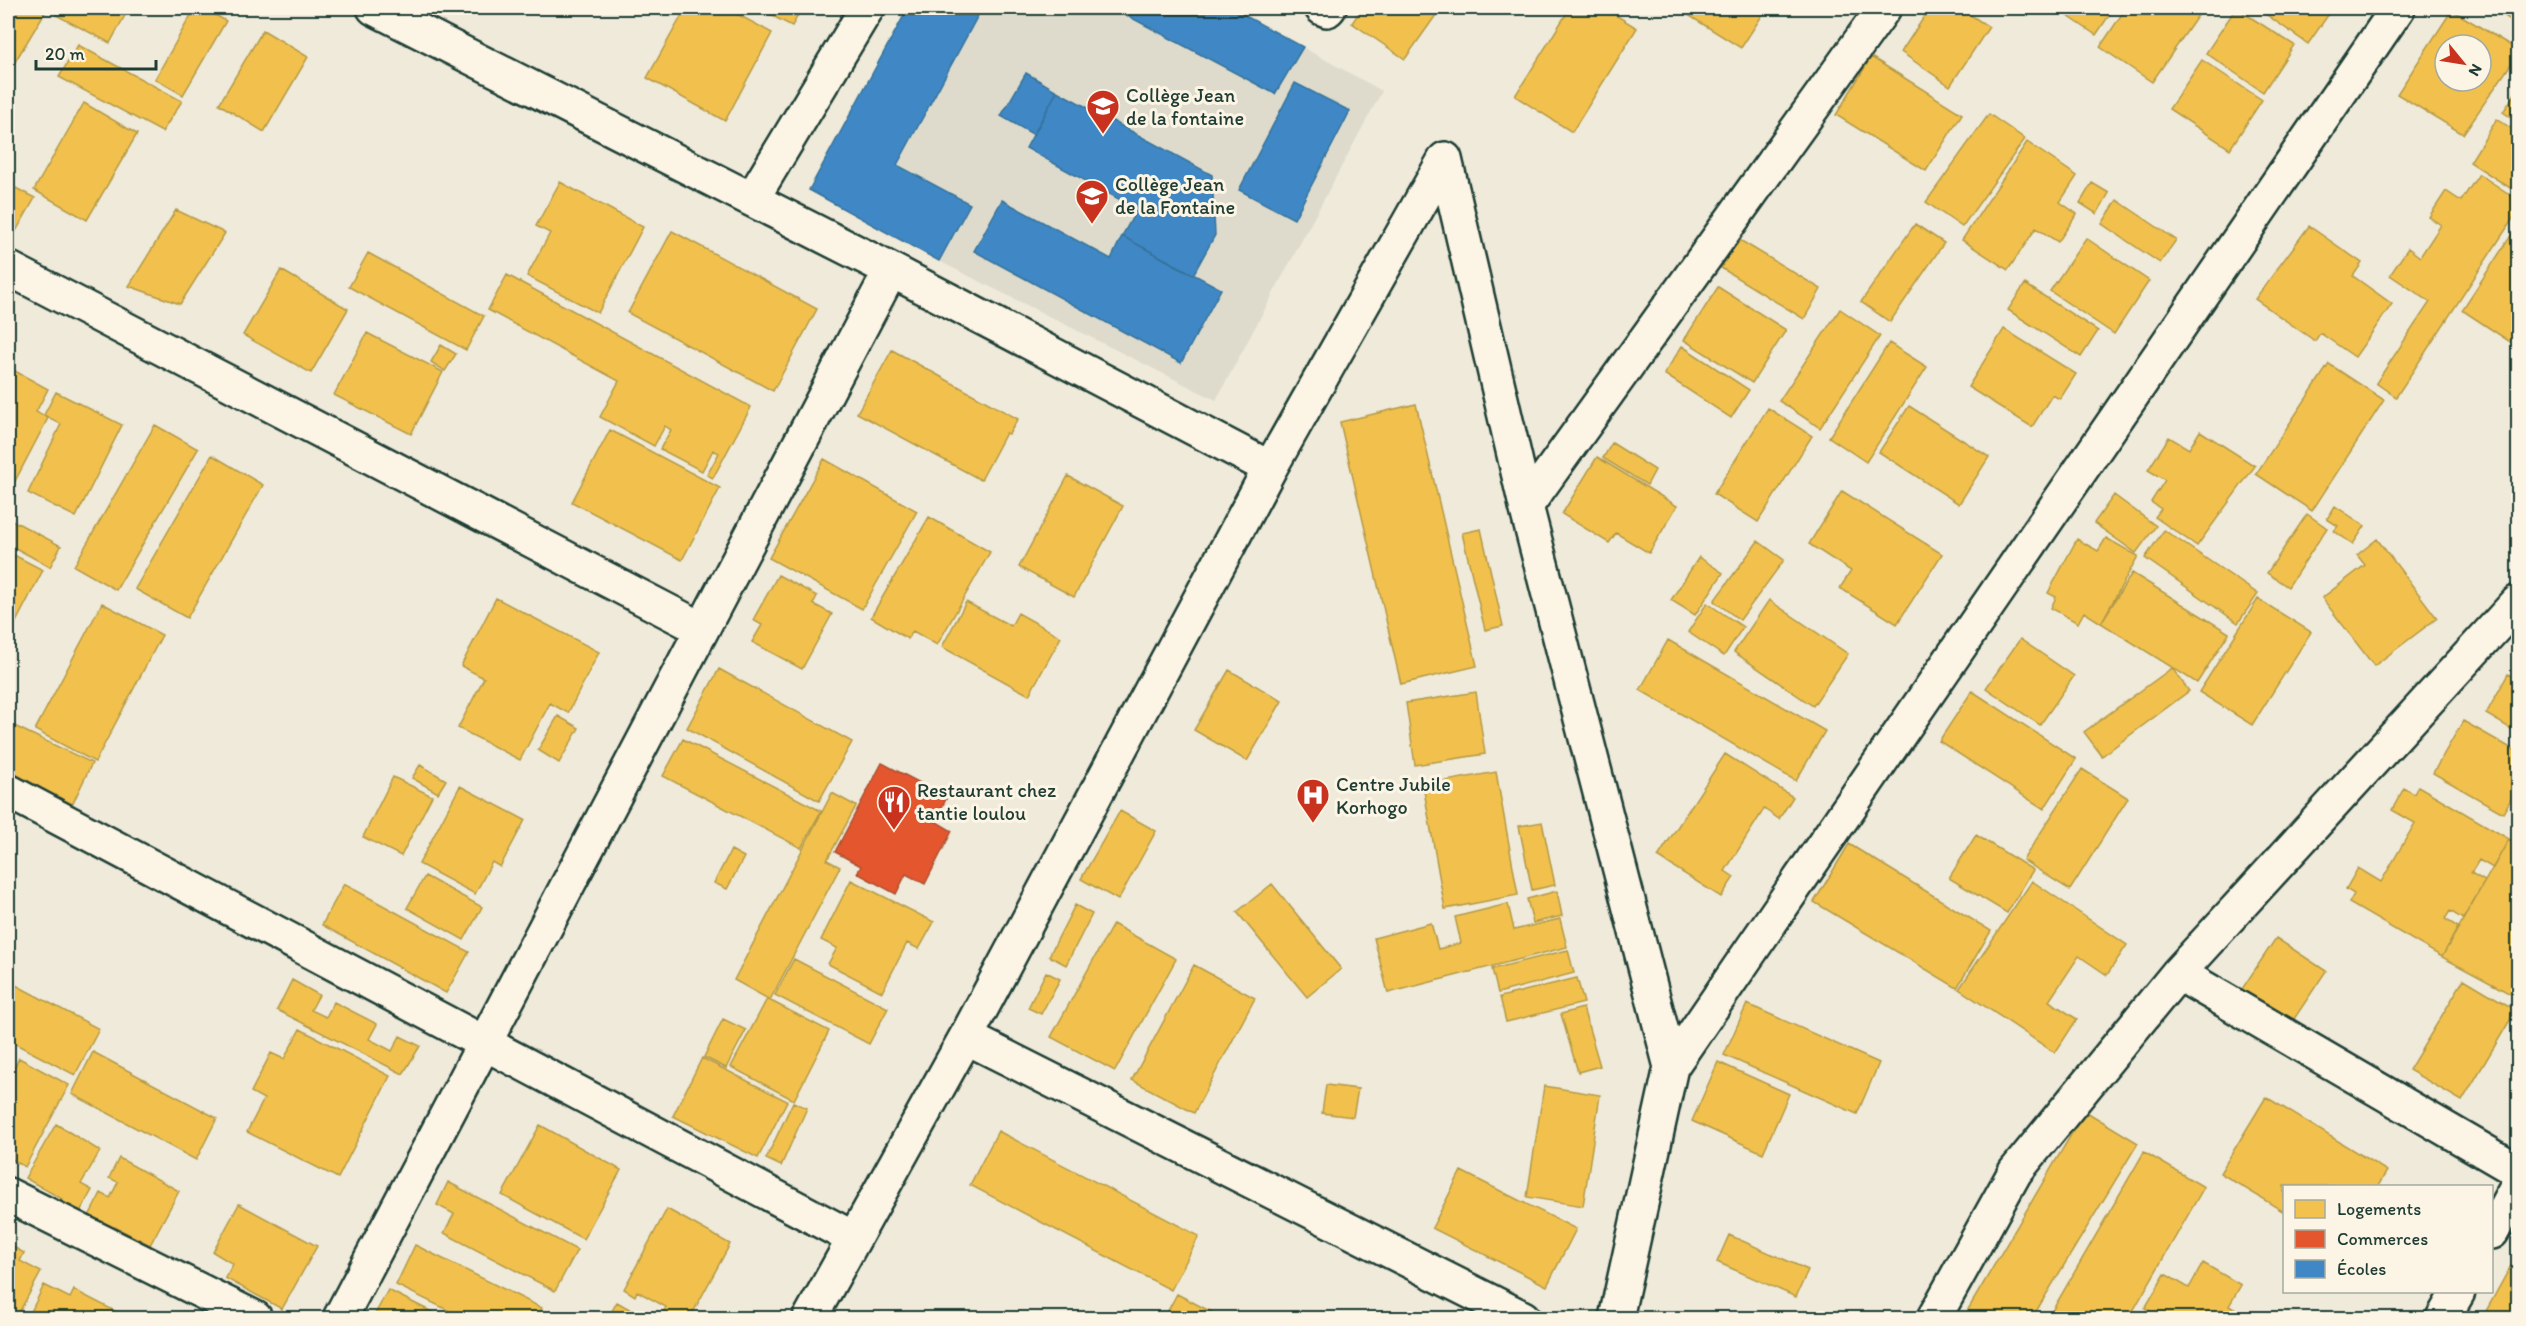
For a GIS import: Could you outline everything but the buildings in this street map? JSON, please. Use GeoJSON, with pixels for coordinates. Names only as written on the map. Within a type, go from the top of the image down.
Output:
{"type":"FeatureCollection","features":[{"type":"Feature","properties":{"kind":"street"},"geometry":{"type":"LineString","coordinates":[[374,8],[891,270],[1270,468]]}},
{"type":"Feature","properties":{"kind":"street"},"geometry":{"type":"LineString","coordinates":[[752,199],[867,8]]}},
{"type":"Feature","properties":{"kind":"street"},"geometry":{"type":"LineString","coordinates":[[1322,8],[1327,10],[1329,8]]}},
{"type":"Feature","properties":{"kind":"street"},"geometry":{"type":"LineString","coordinates":[[1526,506],[1884,8]]}},
{"type":"Feature","properties":{"kind":"street"},"geometry":{"type":"LineString","coordinates":[[1616,1318],[1671,1067],[2398,8]]}},
{"type":"Feature","properties":{"kind":"street"},"geometry":{"type":"LineString","coordinates":[[810,1318],[966,1037],[1270,468],[1445,159],[1526,506],[1671,1067]]}},
{"type":"Feature","properties":{"kind":"street"},"geometry":{"type":"LineString","coordinates":[[8,268],[702,628]]}},
{"type":"Feature","properties":{"kind":"street"},"geometry":{"type":"LineString","coordinates":[[340,1318],[891,270]]}},
{"type":"Feature","properties":{"kind":"street"},"geometry":{"type":"LineString","coordinates":[[1934,1318],[2015,1172],[2178,973],[2518,602]]}},
{"type":"Feature","properties":{"kind":"street"},"geometry":{"type":"LineString","coordinates":[[8,791],[854,1238]]}},
{"type":"Feature","properties":{"kind":"street"},"geometry":{"type":"LineString","coordinates":[[2178,973],[2518,1171]]}},
{"type":"Feature","properties":{"kind":"street"},"geometry":{"type":"LineString","coordinates":[[966,1037],[1523,1318]]}},
{"type":"Feature","properties":{"kind":"street"},"geometry":{"type":"LineString","coordinates":[[2493,1230],[2518,1184]]}},
{"type":"Feature","properties":{"kind":"street"},"geometry":{"type":"LineString","coordinates":[[8,1195],[255,1318]]}},
{"type":"Feature","properties":{"kind":"street"},"geometry":{"type":"LineString","coordinates":[[2443,1318],[2457,1293]]}},
{"type":"Feature","properties":{"kind":"shaded area","name":"Collège Jean de la Fontaine"},"geometry":{"type":"Polygon","coordinates":[[[908,8],[1231,8],[1382,91],[1216,400],[939,261],[809,190],[908,8]]]}},
{"type":"Feature","properties":{"kind":"place","name":"Collège Jean de la fontaine"},"geometry":{"type":"Point","coordinates":[1103,135]}},
{"type":"Feature","properties":{"kind":"place","name":"Collège Jean de la Fontaine"},"geometry":{"type":"Point","coordinates":[1092,225]}},
{"type":"Feature","properties":{"kind":"place","name":"Centre Jubile Korhogo"},"geometry":{"type":"Point","coordinates":[1313,824]}},
{"type":"Feature","properties":{"kind":"place","name":"Restaurant chez tantie loulou"},"geometry":{"type":"Point","coordinates":[894,831]}}]}
